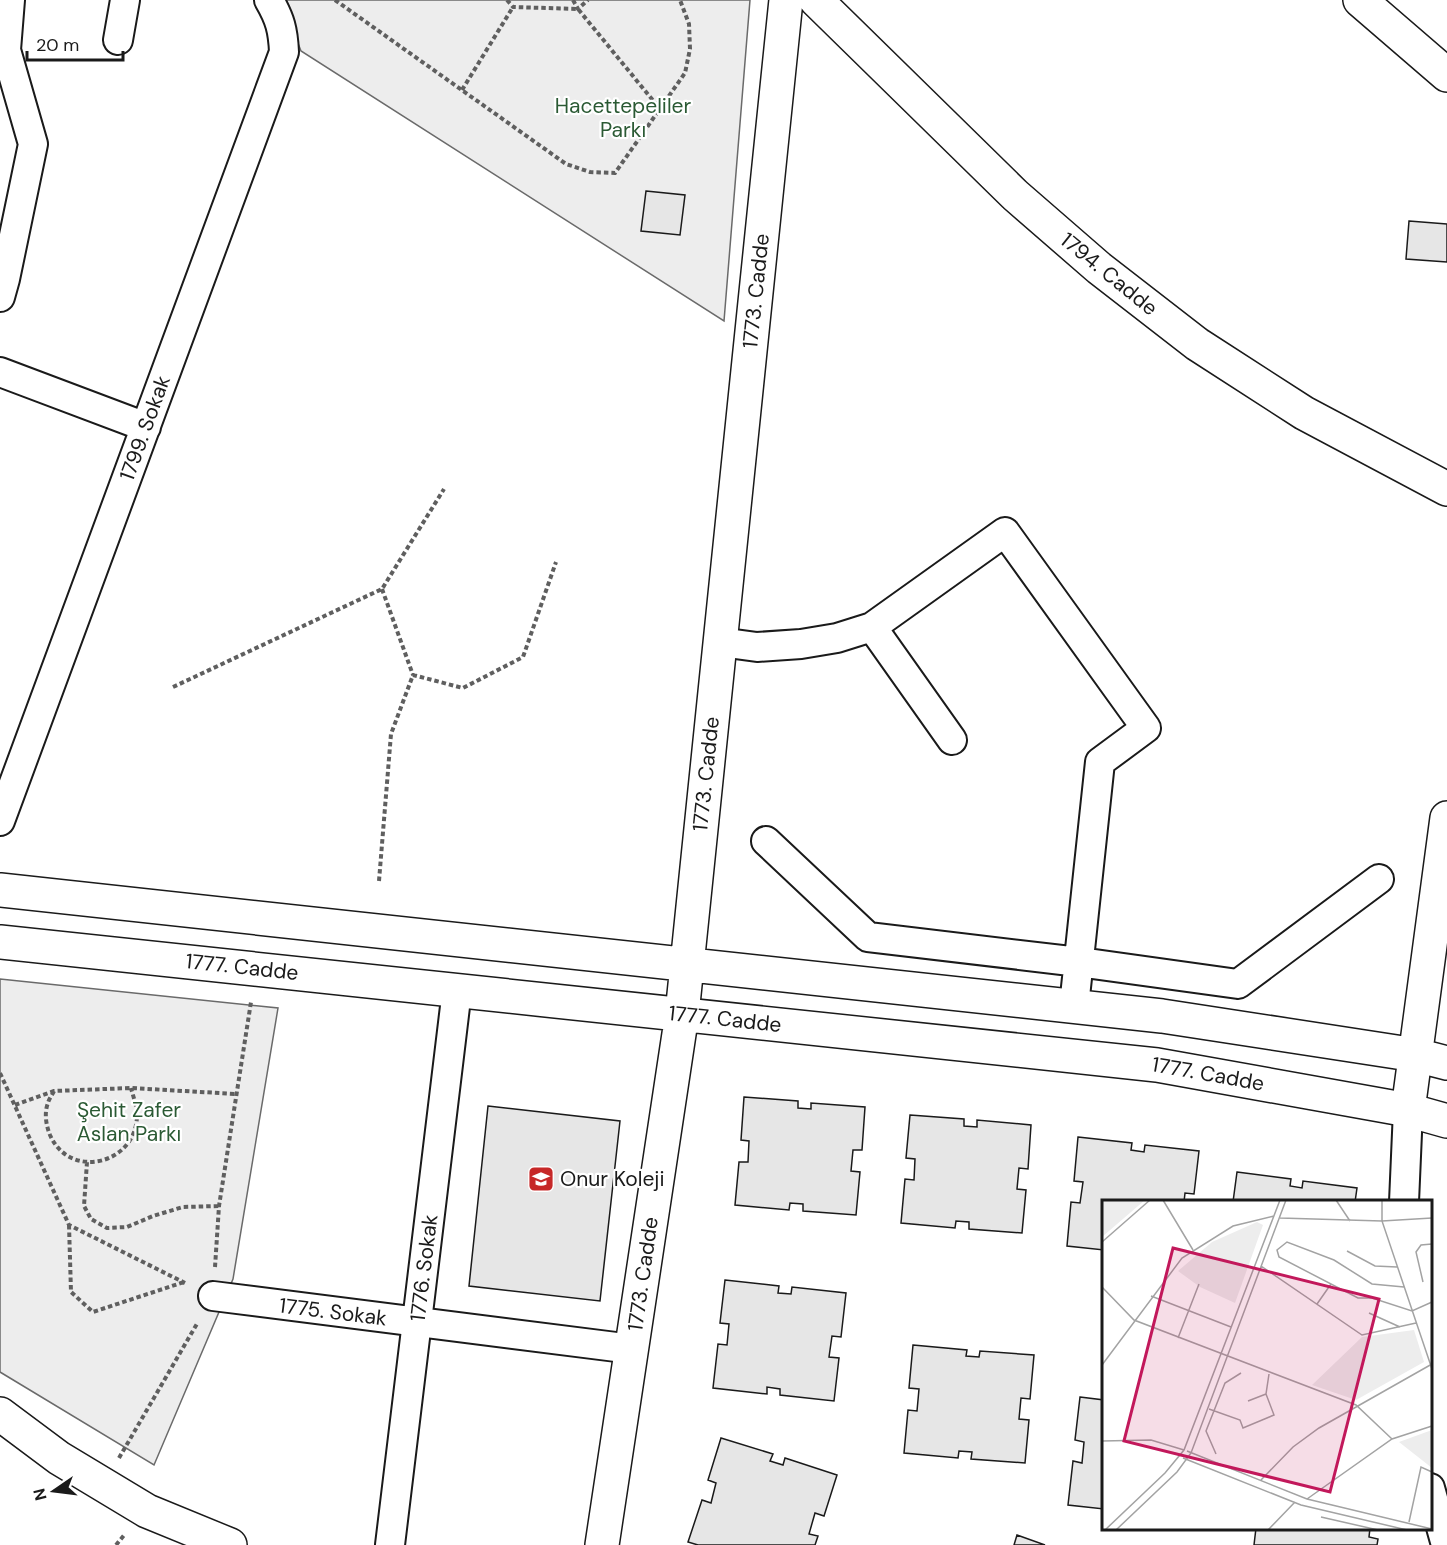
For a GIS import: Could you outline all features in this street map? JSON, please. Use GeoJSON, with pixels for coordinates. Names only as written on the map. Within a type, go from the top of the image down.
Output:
{"type":"FeatureCollection","features":[{"type":"Feature","properties":{"kind":"main road","name":"1773. Cadde"},"geometry":{"type":"LineString","coordinates":[[602,1545],[682,1014],[786,0]]}},
{"type":"Feature","properties":{"kind":"main road","name":"1794. Cadde"},"geometry":{"type":"LineString","coordinates":[[816,0],[1015,195],[1108,275],[1197,344],[1304,413],[1447,489]]}},
{"type":"Feature","properties":{"kind":"main road"},"geometry":{"type":"LineString","coordinates":[[1360,0],[1447,75]]}},
{"type":"Feature","properties":{"kind":"main road"},"geometry":{"type":"LineString","coordinates":[[1408,1110],[1447,818]]}},
{"type":"Feature","properties":{"kind":"main road"},"geometry":{"type":"LineString","coordinates":[[0,890],[1162,1016],[1416,1054],[1447,1063]]}},
{"type":"Feature","properties":{"kind":"main road","name":"1777. Cadde"},"geometry":{"type":"LineString","coordinates":[[0,942],[1157,1065],[1408,1110],[1447,1121]]}},
{"type":"Feature","properties":{"kind":"main road"},"geometry":{"type":"LineString","coordinates":[[0,1414],[59,1458],[147,1511],[230,1545]]}},
{"type":"Feature","properties":{"kind":"street"},"geometry":{"type":"LineString","coordinates":[[0,297],[33,144],[6,50],[10,0]]}},
{"type":"Feature","properties":{"kind":"street"},"geometry":{"type":"LineString","coordinates":[[118,40],[125,0]]}},
{"type":"Feature","properties":{"kind":"street","name":"1799. Sokak"},"geometry":{"type":"LineString","coordinates":[[0,821],[284,52],[283,34],[277,14],[269,0]]}},
{"type":"Feature","properties":{"kind":"street"},"geometry":{"type":"LineString","coordinates":[[0,372],[146,427]]}},
{"type":"Feature","properties":{"kind":"street"},"geometry":{"type":"LineString","coordinates":[[720,642],[758,647],[801,644],[837,638],[872,627],[1005,532],[1146,728],[1101,762],[1074,1006]]}},
{"type":"Feature","properties":{"kind":"street"},"geometry":{"type":"LineString","coordinates":[[872,627],[952,740]]}},
{"type":"Feature","properties":{"kind":"street"},"geometry":{"type":"LineString","coordinates":[[766,841],[868,937],[1238,984],[1379,879]]}},
{"type":"Feature","properties":{"kind":"street","name":"1776. Sokak"},"geometry":{"type":"LineString","coordinates":[[390,1545],[458,990]]}},
{"type":"Feature","properties":{"kind":"street"},"geometry":{"type":"LineString","coordinates":[[1404,1200],[1408,1110]]}},
{"type":"Feature","properties":{"kind":"street","name":"1775. Sokak"},"geometry":{"type":"LineString","coordinates":[[213,1296],[632,1349]]}},
{"type":"Feature","properties":{"kind":"street"},"geometry":{"type":"LineString","coordinates":[[1432,1492],[1446,1545]]}},
{"type":"Feature","properties":{"kind":"path"},"geometry":{"type":"LineString","coordinates":[[335,0],[566,164],[590,172],[615,173],[685,73],[690,49],[689,24],[680,0]]}},
{"type":"Feature","properties":{"kind":"path"},"geometry":{"type":"LineString","coordinates":[[507,0],[513,7],[578,9],[588,0]]}},
{"type":"Feature","properties":{"kind":"path"},"geometry":{"type":"LineString","coordinates":[[573,0],[660,109]]}},
{"type":"Feature","properties":{"kind":"path"},"geometry":{"type":"LineString","coordinates":[[462,90],[513,7]]}},
{"type":"Feature","properties":{"kind":"path"},"geometry":{"type":"LineString","coordinates":[[173,687],[381,589],[444,489]]}},
{"type":"Feature","properties":{"kind":"path"},"geometry":{"type":"LineString","coordinates":[[413,675],[464,688],[523,657],[556,561]]}},
{"type":"Feature","properties":{"kind":"path"},"geometry":{"type":"LineString","coordinates":[[379,881],[391,734],[413,675],[381,589]]}},
{"type":"Feature","properties":{"kind":"path"},"geometry":{"type":"LineString","coordinates":[[103,1485],[213,1296],[219,1206],[256,969]]}},
{"type":"Feature","properties":{"kind":"path"},"geometry":{"type":"LineString","coordinates":[[0,1072],[69,1225],[71,1293],[93,1312],[184,1282]]}},
{"type":"Feature","properties":{"kind":"path"},"geometry":{"type":"LineString","coordinates":[[15,1105],[54,1091],[131,1088],[237,1094]]}},
{"type":"Feature","properties":{"kind":"path"},"geometry":{"type":"LineString","coordinates":[[54,1091],[47,1104],[46,1116],[47,1128],[53,1141],[74,1159],[87,1162],[110,1158],[129,1143],[135,1129],[137,1113],[131,1088]]}},
{"type":"Feature","properties":{"kind":"path"},"geometry":{"type":"LineString","coordinates":[[87,1162],[84,1206],[91,1219],[107,1228],[127,1227],[183,1207],[219,1206]]}},
{"type":"Feature","properties":{"kind":"path"},"geometry":{"type":"LineString","coordinates":[[69,1225],[213,1296]]}},
{"type":"Feature","properties":{"kind":"shaded area","name":"Hacettepeliler Parkı"},"geometry":{"type":"Polygon","coordinates":[[[281,0],[750,0],[724,321],[301,51],[281,0]]]}},
{"type":"Feature","properties":{"kind":"shaded area","name":"Şehit Zafer Aslan Parkı"},"geometry":{"type":"Polygon","coordinates":[[[0,979],[278,1008],[233,1279],[154,1465],[0,1372],[0,979]]]}},
{"type":"Feature","properties":{"kind":"building"},"geometry":{"type":"Polygon","coordinates":[[[646,191],[685,195],[680,235],[641,231],[646,191]]]}},
{"type":"Feature","properties":{"kind":"building"},"geometry":{"type":"Polygon","coordinates":[[[1409,221],[1447,224],[1447,262],[1406,259],[1409,221]]]}},
{"type":"Feature","properties":{"kind":"building"},"geometry":{"type":"Polygon","coordinates":[[[744,1097],[798,1101],[798,1108],[811,1109],[811,1103],[865,1107],[862,1150],[853,1150],[851,1171],[860,1172],[856,1215],[803,1211],[803,1204],[790,1203],[789,1210],[735,1205],[739,1162],[748,1162],[749,1141],[741,1140],[744,1097]]]}},
{"type":"Feature","properties":{"kind":"building"},"geometry":{"type":"Polygon","coordinates":[[[488,1106],[620,1121],[600,1301],[469,1286],[488,1106]]]}},
{"type":"Feature","properties":{"kind":"building"},"geometry":{"type":"Polygon","coordinates":[[[910,1115],[964,1119],[964,1126],[977,1127],[977,1120],[1031,1125],[1028,1169],[1019,1168],[1017,1189],[1026,1190],[1022,1233],[969,1229],[969,1222],[956,1221],[955,1228],[901,1223],[905,1179],[914,1180],[915,1159],[906,1158],[910,1115]]]}},
{"type":"Feature","properties":{"kind":"building"},"geometry":{"type":"Polygon","coordinates":[[[1078,1137],[1132,1143],[1131,1150],[1144,1152],[1145,1145],[1199,1151],[1194,1194],[1185,1193],[1184,1200],[1102,1200],[1102,1250],[1067,1246],[1071,1202],[1080,1203],[1083,1182],[1074,1181],[1078,1137]]]}},
{"type":"Feature","properties":{"kind":"building"},"geometry":{"type":"Polygon","coordinates":[[[1237,1172],[1291,1179],[1290,1186],[1302,1188],[1303,1181],[1357,1188],[1355,1200],[1233,1200],[1237,1172]]]}},
{"type":"Feature","properties":{"kind":"building"},"geometry":{"type":"Polygon","coordinates":[[[725,1280],[779,1286],[778,1293],[791,1294],[792,1287],[846,1293],[841,1337],[832,1336],[829,1357],[839,1358],[834,1401],[780,1395],[780,1389],[767,1387],[767,1394],[713,1388],[718,1344],[727,1345],[729,1324],[720,1323],[725,1280]]]}},
{"type":"Feature","properties":{"kind":"building"},"geometry":{"type":"Polygon","coordinates":[[[913,1345],[967,1350],[966,1356],[979,1357],[980,1351],[1034,1355],[1030,1399],[1021,1398],[1019,1419],[1029,1420],[1025,1463],[971,1459],[972,1452],[959,1451],[958,1458],[904,1453],[908,1410],[917,1411],[919,1389],[909,1388],[913,1345]]]}},
{"type":"Feature","properties":{"kind":"building"},"geometry":{"type":"Polygon","coordinates":[[[1080,1397],[1102,1400],[1102,1509],[1068,1505],[1073,1461],[1082,1463],[1084,1442],[1075,1440],[1080,1397]]]}},
{"type":"Feature","properties":{"kind":"building"},"geometry":{"type":"Polygon","coordinates":[[[721,1438],[773,1454],[770,1461],[783,1465],[785,1458],[837,1475],[824,1516],[815,1513],[809,1534],[818,1536],[815,1545],[698,1545],[688,1542],[702,1500],[711,1503],[716,1483],[708,1480],[721,1438]]]}},
{"type":"Feature","properties":{"kind":"building"},"geometry":{"type":"Polygon","coordinates":[[[1256,1530],[1370,1530],[1369,1537],[1378,1539],[1377,1545],[1254,1545],[1256,1530]]]}},
{"type":"Feature","properties":{"kind":"building"},"geometry":{"type":"Polygon","coordinates":[[[1017,1535],[1045,1545],[1014,1545],[1017,1535]]]}},
{"type":"Feature","properties":{"kind":"place","name":"Onur Koleji"},"geometry":{"type":"Point","coordinates":[541,1179]}}]}
